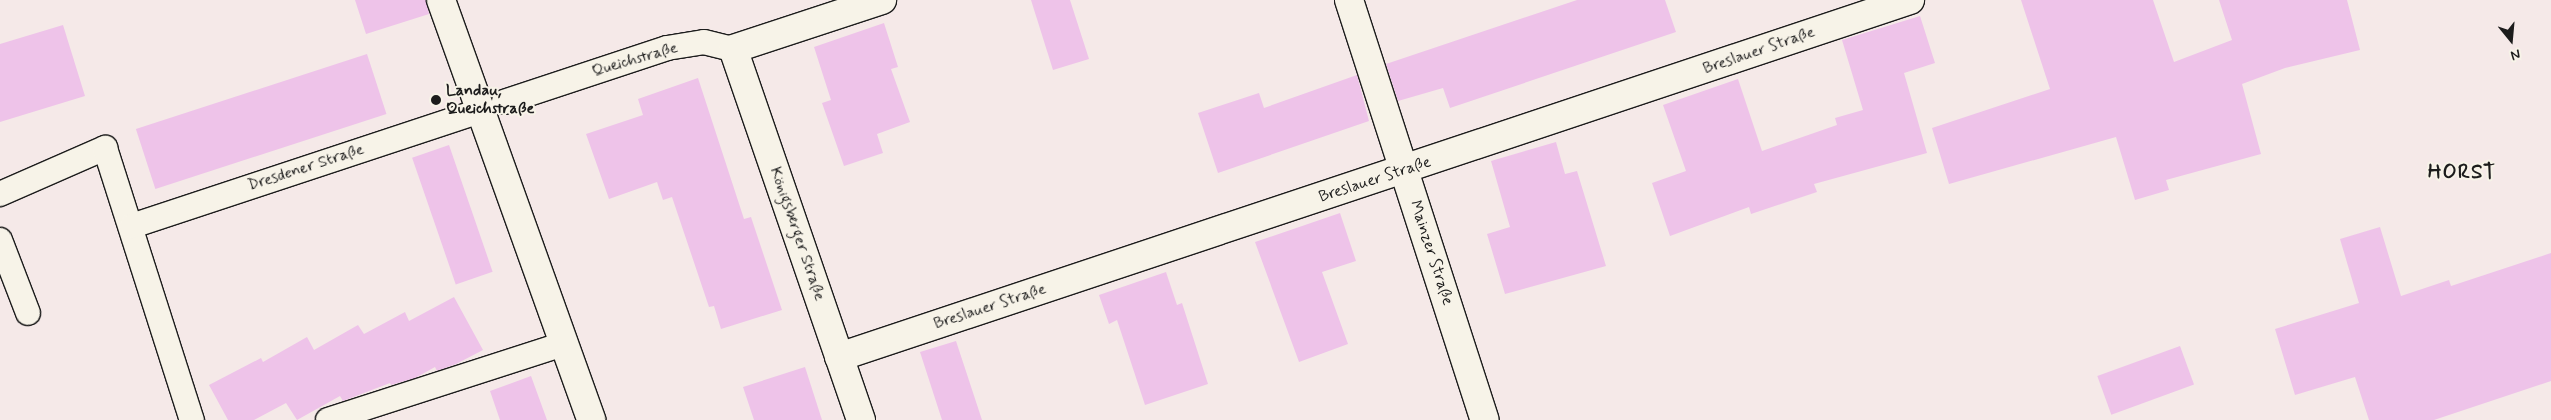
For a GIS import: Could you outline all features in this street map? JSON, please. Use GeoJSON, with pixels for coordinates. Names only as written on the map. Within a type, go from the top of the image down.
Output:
{"type":"FeatureCollection","features":[{"type":"Feature","properties":{"kind":"street"},"geometry":{"type":"LineString","coordinates":[[441,0],[492,106],[564,344],[590,420]]}},
{"type":"Feature","properties":{"kind":"street"},"geometry":{"type":"LineString","coordinates":[[733,49],[882,0]]}},
{"type":"Feature","properties":{"kind":"street","name":"Mainzer Straße"},"geometry":{"type":"LineString","coordinates":[[1350,0],[1485,420]]}},
{"type":"Feature","properties":{"kind":"street","name":"Breslauer Straße"},"geometry":{"type":"LineString","coordinates":[[839,357],[1910,0]]}},
{"type":"Feature","properties":{"kind":"street","name":"Königsberger Straße"},"geometry":{"type":"LineString","coordinates":[[733,49],[861,420]]}},
{"type":"Feature","properties":{"kind":"lane","name":"Queichstraße"},"geometry":{"type":"LineString","coordinates":[[492,106],[667,48],[704,42],[733,49]]}},
{"type":"Feature","properties":{"kind":"lane","name":"Dresdener Straße"},"geometry":{"type":"LineString","coordinates":[[132,226],[492,106]]}},
{"type":"Feature","properties":{"kind":"lane"},"geometry":{"type":"LineString","coordinates":[[0,194],[105,148],[132,226],[192,420]]}},
{"type":"Feature","properties":{"kind":"lane"},"geometry":{"type":"LineString","coordinates":[[0,240],[28,313]]}},
{"type":"Feature","properties":{"kind":"lane"},"geometry":{"type":"LineString","coordinates":[[328,420],[564,344]]}},
{"type":"Feature","properties":{"kind":"building"},"geometry":{"type":"Polygon","coordinates":[[[355,0],[426,0],[429,14],[366,34],[355,0]]]}},
{"type":"Feature","properties":{"kind":"building"},"geometry":{"type":"Polygon","coordinates":[[[1031,0],[1070,0],[1089,59],[1053,70],[1031,0]]]}},
{"type":"Feature","properties":{"kind":"building"},"geometry":{"type":"Polygon","coordinates":[[[1577,0],[1665,0],[1676,32],[1450,108],[1443,88],[1398,101],[1386,64],[1577,0]]]}},
{"type":"Feature","properties":{"kind":"building"},"geometry":{"type":"Polygon","coordinates":[[[2021,0],[2153,0],[2174,62],[2232,40],[2219,0],[2347,0],[2360,50],[2285,68],[2242,84],[2261,154],[2166,180],[2169,190],[2135,200],[2116,137],[1949,184],[1932,128],[2050,89],[2021,0]]]}},
{"type":"Feature","properties":{"kind":"building"},"geometry":{"type":"Polygon","coordinates":[[[1920,16],[1935,63],[1904,73],[1927,153],[1814,184],[1817,192],[1751,214],[1749,207],[1670,236],[1652,183],[1686,171],[1663,105],[1738,79],[1762,151],[1837,125],[1835,118],[1863,110],[1842,40],[1920,16]]]}},
{"type":"Feature","properties":{"kind":"building"},"geometry":{"type":"Polygon","coordinates":[[[884,23],[898,67],[891,69],[910,122],[877,134],[883,153],[844,166],[822,103],[831,100],[814,47],[884,23]]]}},
{"type":"Feature","properties":{"kind":"building"},"geometry":{"type":"Polygon","coordinates":[[[63,25],[85,96],[0,122],[0,44],[63,25]]]}},
{"type":"Feature","properties":{"kind":"building"},"geometry":{"type":"Polygon","coordinates":[[[367,54],[386,114],[155,189],[136,129],[367,54]]]}},
{"type":"Feature","properties":{"kind":"building"},"geometry":{"type":"Polygon","coordinates":[[[1357,75],[1369,121],[1218,173],[1198,113],[1259,93],[1264,108],[1357,75]]]}},
{"type":"Feature","properties":{"kind":"building"},"geometry":{"type":"Polygon","coordinates":[[[698,78],[744,219],[751,217],[782,310],[721,329],[714,306],[709,307],[672,197],[663,200],[657,182],[609,199],[586,134],[643,115],[638,99],[698,78]]]}},
{"type":"Feature","properties":{"kind":"building"},"geometry":{"type":"Polygon","coordinates":[[[1556,142],[1565,174],[1577,171],[1606,266],[1505,294],[1487,234],[1510,227],[1491,161],[1556,142]]]}},
{"type":"Feature","properties":{"kind":"building"},"geometry":{"type":"Polygon","coordinates":[[[449,145],[493,272],[456,284],[412,158],[449,145]]]}},
{"type":"Feature","properties":{"kind":"building"},"geometry":{"type":"Polygon","coordinates":[[[1340,213],[1356,261],[1322,272],[1348,344],[1299,362],[1255,242],[1340,213]]]}},
{"type":"Feature","properties":{"kind":"building"},"geometry":{"type":"Polygon","coordinates":[[[2380,227],[2401,296],[2449,280],[2451,286],[2551,253],[2551,381],[2434,420],[2369,420],[2355,377],[2295,395],[2275,329],[2359,303],[2340,239],[2380,227]]]}},
{"type":"Feature","properties":{"kind":"building"},"geometry":{"type":"Polygon","coordinates":[[[1166,272],[1177,305],[1182,303],[1208,384],[1145,405],[1117,320],[1109,324],[1099,295],[1166,272]]]}},
{"type":"Feature","properties":{"kind":"building"},"geometry":{"type":"Polygon","coordinates":[[[454,297],[483,350],[456,364],[437,371],[435,367],[415,378],[391,385],[390,383],[343,401],[340,396],[297,420],[286,403],[254,420],[228,420],[209,385],[261,358],[263,362],[307,337],[314,350],[358,325],[364,334],[405,312],[409,321],[454,297]]]}},
{"type":"Feature","properties":{"kind":"building"},"geometry":{"type":"Polygon","coordinates":[[[956,341],[982,420],[942,420],[920,352],[956,341]]]}},
{"type":"Feature","properties":{"kind":"building"},"geometry":{"type":"Polygon","coordinates":[[[2180,346],[2194,385],[2111,415],[2097,376],[2180,346]]]}},
{"type":"Feature","properties":{"kind":"building"},"geometry":{"type":"Polygon","coordinates":[[[805,367],[822,420],[754,420],[743,387],[805,367]]]}},
{"type":"Feature","properties":{"kind":"building"},"geometry":{"type":"Polygon","coordinates":[[[531,376],[547,420],[500,420],[490,391],[531,376]]]}},
{"type":"Feature","properties":{"kind":"place","name":"Landau, Queichstraße"},"geometry":{"type":"Point","coordinates":[436,100]}},
{"type":"Feature","properties":{"kind":"district","name":"HORST"},"geometry":{"type":"Point","coordinates":[2462,172]}}]}
